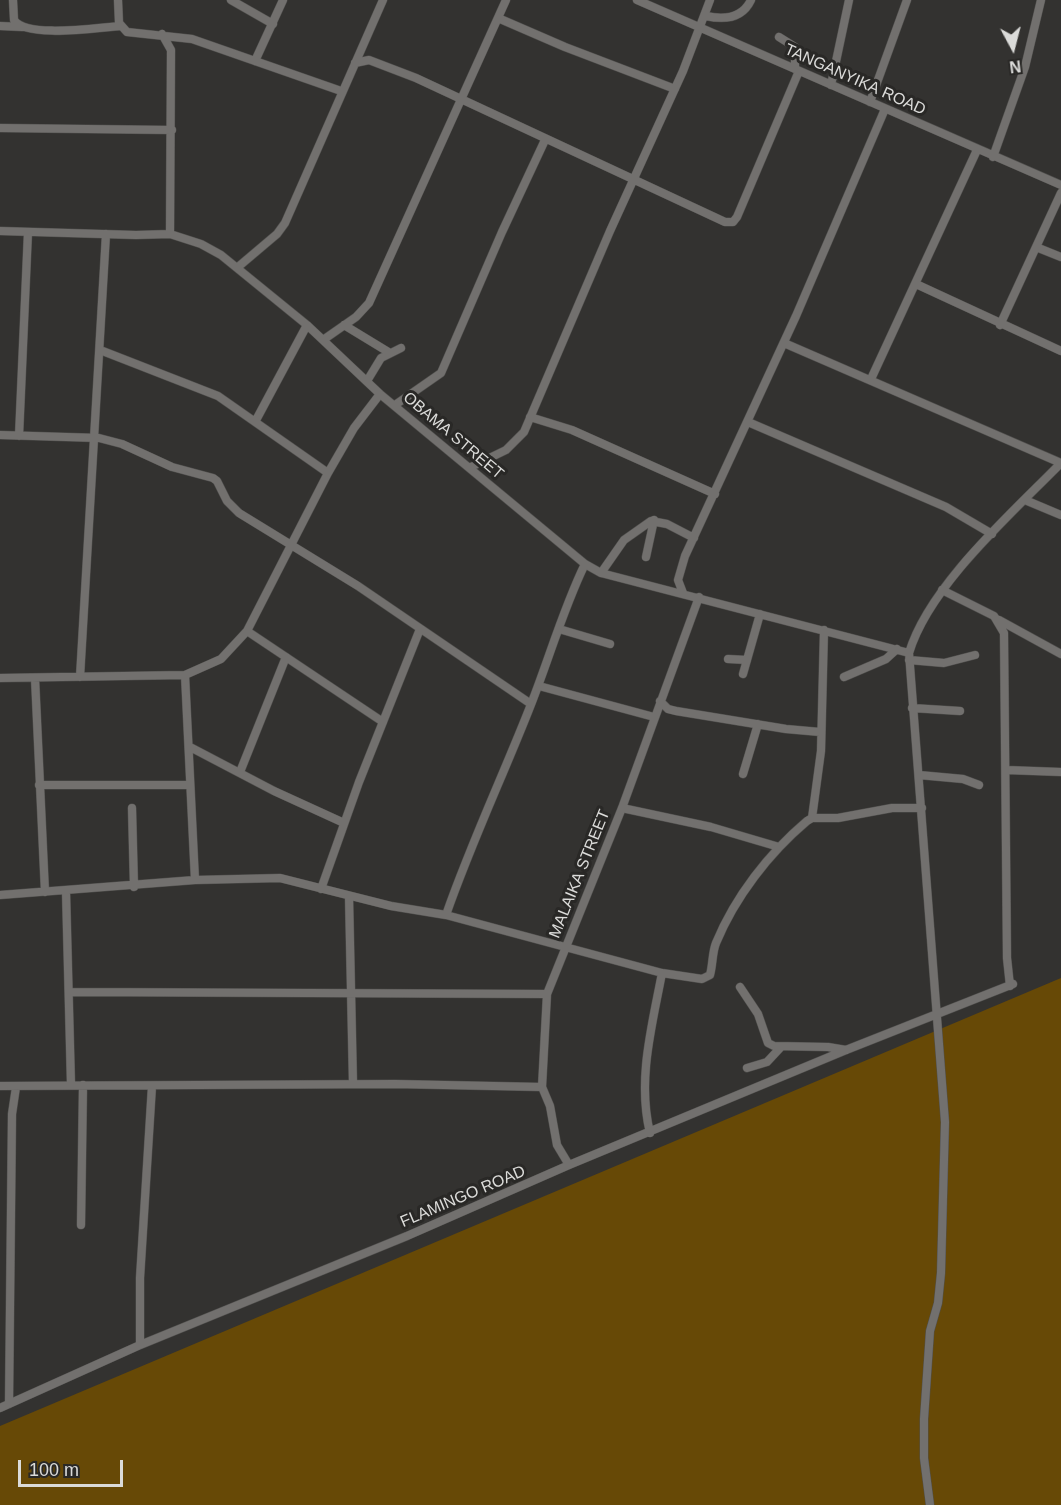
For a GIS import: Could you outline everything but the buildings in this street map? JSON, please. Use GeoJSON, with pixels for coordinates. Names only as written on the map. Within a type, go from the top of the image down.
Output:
{"type":"FeatureCollection","features":[{"type":"Feature","properties":{"kind":"street"},"geometry":{"type":"LineString","coordinates":[[13,0],[14,20],[24,27]]}},
{"type":"Feature","properties":{"kind":"street"},"geometry":{"type":"LineString","coordinates":[[118,0],[121,26],[128,32],[192,39],[341,91]]}},
{"type":"Feature","properties":{"kind":"street"},"geometry":{"type":"LineString","coordinates":[[231,0],[273,24]]}},
{"type":"Feature","properties":{"kind":"street"},"geometry":{"type":"LineString","coordinates":[[255,61],[283,0]]}},
{"type":"Feature","properties":{"kind":"street"},"geometry":{"type":"LineString","coordinates":[[238,267],[277,234],[285,223],[341,91],[383,0]]}},
{"type":"Feature","properties":{"kind":"street"},"geometry":{"type":"LineString","coordinates":[[323,340],[369,303],[506,0]]}},
{"type":"Feature","properties":{"kind":"street","name":"TANGANYIKA ROAD"},"geometry":{"type":"LineString","coordinates":[[637,0],[1061,185]]}},
{"type":"Feature","properties":{"kind":"street"},"geometry":{"type":"LineString","coordinates":[[471,467],[489,460],[517,441],[530,417],[632,180],[675,89],[706,16],[710,0]]}},
{"type":"Feature","properties":{"kind":"street"},"geometry":{"type":"LineString","coordinates":[[706,16],[728,18],[740,13],[751,0]]}},
{"type":"Feature","properties":{"kind":"street"},"geometry":{"type":"LineString","coordinates":[[831,85],[849,0]]}},
{"type":"Feature","properties":{"kind":"street"},"geometry":{"type":"LineString","coordinates":[[870,102],[907,0]]}},
{"type":"Feature","properties":{"kind":"street"},"geometry":{"type":"LineString","coordinates":[[993,157],[1025,67],[1041,0]]}},
{"type":"Feature","properties":{"kind":"street"},"geometry":{"type":"LineString","coordinates":[[498,18],[565,47],[675,89]]}},
{"type":"Feature","properties":{"kind":"street"},"geometry":{"type":"LineString","coordinates":[[0,26],[87,31],[121,26]]}},
{"type":"Feature","properties":{"kind":"street"},"geometry":{"type":"LineString","coordinates":[[162,34],[171,50],[170,234]]}},
{"type":"Feature","properties":{"kind":"street"},"geometry":{"type":"LineString","coordinates":[[355,63],[369,60],[461,98],[632,180],[725,222],[733,222],[797,70],[795,47],[779,37]]}},
{"type":"Feature","properties":{"kind":"street"},"geometry":{"type":"LineString","coordinates":[[666,590],[678,580],[694,538],[784,343],[885,108]]}},
{"type":"Feature","properties":{"kind":"street"},"geometry":{"type":"LineString","coordinates":[[0,128],[172,129]]}},
{"type":"Feature","properties":{"kind":"street"},"geometry":{"type":"LineString","coordinates":[[395,405],[441,373],[502,232],[546,140]]}},
{"type":"Feature","properties":{"kind":"street"},"geometry":{"type":"LineString","coordinates":[[872,379],[977,150]]}},
{"type":"Feature","properties":{"kind":"street"},"geometry":{"type":"LineString","coordinates":[[1000,324],[1061,193]]}},
{"type":"Feature","properties":{"kind":"street","name":"OBAMA STREET"},"geometry":{"type":"LineString","coordinates":[[0,231],[170,234],[201,244],[238,267],[323,340],[380,394],[471,467],[585,564],[601,573],[897,649],[909,657],[944,663],[975,655]]}},
{"type":"Feature","properties":{"kind":"street"},"geometry":{"type":"LineString","coordinates":[[19,436],[28,232]]}},
{"type":"Feature","properties":{"kind":"street"},"geometry":{"type":"LineString","coordinates":[[80,677],[106,234]]}},
{"type":"Feature","properties":{"kind":"street"},"geometry":{"type":"LineString","coordinates":[[1036,247],[1061,257]]}},
{"type":"Feature","properties":{"kind":"street"},"geometry":{"type":"LineString","coordinates":[[916,284],[1061,351]]}},
{"type":"Feature","properties":{"kind":"street"},"geometry":{"type":"LineString","coordinates":[[344,325],[390,353]]}},
{"type":"Feature","properties":{"kind":"street"},"geometry":{"type":"LineString","coordinates":[[255,422],[307,326]]}},
{"type":"Feature","properties":{"kind":"street"},"geometry":{"type":"LineString","coordinates":[[784,343],[872,379],[1061,463],[992,534],[942,590],[925,614],[909,657],[939,1014],[945,1122],[944,1226],[938,1304],[930,1331],[924,1419],[924,1458],[930,1505]]}},
{"type":"Feature","properties":{"kind":"street"},"geometry":{"type":"LineString","coordinates":[[367,381],[377,363],[401,348]]}},
{"type":"Feature","properties":{"kind":"street"},"geometry":{"type":"LineString","coordinates":[[100,350],[218,396],[328,473]]}},
{"type":"Feature","properties":{"kind":"street"},"geometry":{"type":"LineString","coordinates":[[0,678],[185,675],[221,659],[247,631],[328,473],[354,428],[380,394]]}},
{"type":"Feature","properties":{"kind":"street"},"geometry":{"type":"LineString","coordinates":[[530,417],[572,430],[715,494]]}},
{"type":"Feature","properties":{"kind":"street"},"geometry":{"type":"LineString","coordinates":[[747,422],[946,507],[992,534]]}},
{"type":"Feature","properties":{"kind":"street"},"geometry":{"type":"LineString","coordinates":[[0,435],[94,438],[122,444],[172,467],[213,478],[227,501],[239,513],[420,628],[531,704]]}},
{"type":"Feature","properties":{"kind":"street"},"geometry":{"type":"LineString","coordinates":[[1025,500],[1061,515]]}},
{"type":"Feature","properties":{"kind":"street"},"geometry":{"type":"LineString","coordinates":[[601,573],[624,540],[642,525],[654,520],[673,526],[694,538]]}},
{"type":"Feature","properties":{"kind":"street"},"geometry":{"type":"LineString","coordinates":[[645,557],[654,520]]}},
{"type":"Feature","properties":{"kind":"street"},"geometry":{"type":"LineString","coordinates":[[446,915],[465,861],[539,686],[571,592],[585,564]]}},
{"type":"Feature","properties":{"kind":"street"},"geometry":{"type":"LineString","coordinates":[[678,580],[682,593]]}},
{"type":"Feature","properties":{"kind":"street"},"geometry":{"type":"LineString","coordinates":[[942,590],[1061,654]]}},
{"type":"Feature","properties":{"kind":"street","name":"MALAIKA STREET"},"geometry":{"type":"LineString","coordinates":[[569,1166],[557,1145],[550,1106],[542,1087],[547,994],[564,947],[622,808],[654,714],[699,597]]}},
{"type":"Feature","properties":{"kind":"street"},"geometry":{"type":"LineString","coordinates":[[743,674],[760,614]]}},
{"type":"Feature","properties":{"kind":"street"},"geometry":{"type":"LineString","coordinates":[[998,619],[1004,633],[1006,770],[1061,771]]}},
{"type":"Feature","properties":{"kind":"street"},"geometry":{"type":"LineString","coordinates":[[321,890],[382,722],[420,628]]}},
{"type":"Feature","properties":{"kind":"street"},"geometry":{"type":"LineString","coordinates":[[559,629],[610,645]]}},
{"type":"Feature","properties":{"kind":"street"},"geometry":{"type":"LineString","coordinates":[[0,894],[195,880],[280,878],[321,890],[446,915],[662,973],[702,979],[710,975],[715,944],[743,892],[779,847],[812,818],[821,751],[824,630]]}},
{"type":"Feature","properties":{"kind":"street"},"geometry":{"type":"LineString","coordinates":[[247,631],[382,722]]}},
{"type":"Feature","properties":{"kind":"street"},"geometry":{"type":"LineString","coordinates":[[844,677],[886,659],[897,649]]}},
{"type":"Feature","properties":{"kind":"street"},"geometry":{"type":"LineString","coordinates":[[240,772],[286,657]]}},
{"type":"Feature","properties":{"kind":"street"},"geometry":{"type":"LineString","coordinates":[[728,659],[747,660]]}},
{"type":"Feature","properties":{"kind":"street"},"geometry":{"type":"LineString","coordinates":[[185,675],[195,880]]}},
{"type":"Feature","properties":{"kind":"street"},"geometry":{"type":"LineString","coordinates":[[34,678],[45,892]]}},
{"type":"Feature","properties":{"kind":"street"},"geometry":{"type":"LineString","coordinates":[[539,686],[654,714],[668,709],[820,732]]}},
{"type":"Feature","properties":{"kind":"street"},"geometry":{"type":"LineString","coordinates":[[660,701],[668,709]]}},
{"type":"Feature","properties":{"kind":"street"},"geometry":{"type":"LineString","coordinates":[[912,708],[960,711]]}},
{"type":"Feature","properties":{"kind":"street"},"geometry":{"type":"LineString","coordinates":[[743,774],[758,724]]}},
{"type":"Feature","properties":{"kind":"street"},"geometry":{"type":"LineString","coordinates":[[190,747],[344,823]]}},
{"type":"Feature","properties":{"kind":"street","name":"FLAMINGO ROAD"},"geometry":{"type":"LineString","coordinates":[[0,1408],[141,1345],[407,1236],[846,1050],[1012,985],[1007,958],[1006,770]]}},
{"type":"Feature","properties":{"kind":"street"},"geometry":{"type":"LineString","coordinates":[[919,775],[963,779],[979,785]]}},
{"type":"Feature","properties":{"kind":"street"},"geometry":{"type":"LineString","coordinates":[[39,785],[190,785]]}},
{"type":"Feature","properties":{"kind":"street"},"geometry":{"type":"LineString","coordinates":[[132,808],[134,886]]}},
{"type":"Feature","properties":{"kind":"street"},"geometry":{"type":"LineString","coordinates":[[622,808],[711,827],[779,847]]}},
{"type":"Feature","properties":{"kind":"street"},"geometry":{"type":"LineString","coordinates":[[812,818],[838,818],[892,808],[922,808]]}},
{"type":"Feature","properties":{"kind":"street"},"geometry":{"type":"LineString","coordinates":[[66,891],[70,1085]]}},
{"type":"Feature","properties":{"kind":"street"},"geometry":{"type":"LineString","coordinates":[[349,896],[353,1084]]}},
{"type":"Feature","properties":{"kind":"street"},"geometry":{"type":"LineString","coordinates":[[650,1133],[644,1102],[646,1060],[662,973]]}},
{"type":"Feature","properties":{"kind":"street"},"geometry":{"type":"LineString","coordinates":[[740,987],[758,1014],[768,1043],[781,1047],[828,1047],[846,1050]]}},
{"type":"Feature","properties":{"kind":"street"},"geometry":{"type":"LineString","coordinates":[[69,992],[547,994]]}},
{"type":"Feature","properties":{"kind":"street"},"geometry":{"type":"LineString","coordinates":[[747,1068],[767,1062],[781,1047]]}},
{"type":"Feature","properties":{"kind":"street"},"geometry":{"type":"LineString","coordinates":[[0,1086],[353,1084],[542,1087]]}},
{"type":"Feature","properties":{"kind":"street"},"geometry":{"type":"LineString","coordinates":[[81,1225],[83,1085]]}},
{"type":"Feature","properties":{"kind":"street"},"geometry":{"type":"LineString","coordinates":[[141,1345],[140,1278],[152,1086]]}},
{"type":"Feature","properties":{"kind":"street"},"geometry":{"type":"LineString","coordinates":[[9,1404],[12,1114],[16,1087]]}},
{"type":"Feature","properties":{"kind":"shaded area"},"geometry":{"type":"Polygon","coordinates":[[[1061,978],[1061,1505],[0,1505],[0,1426],[1061,978]]]}}]}
